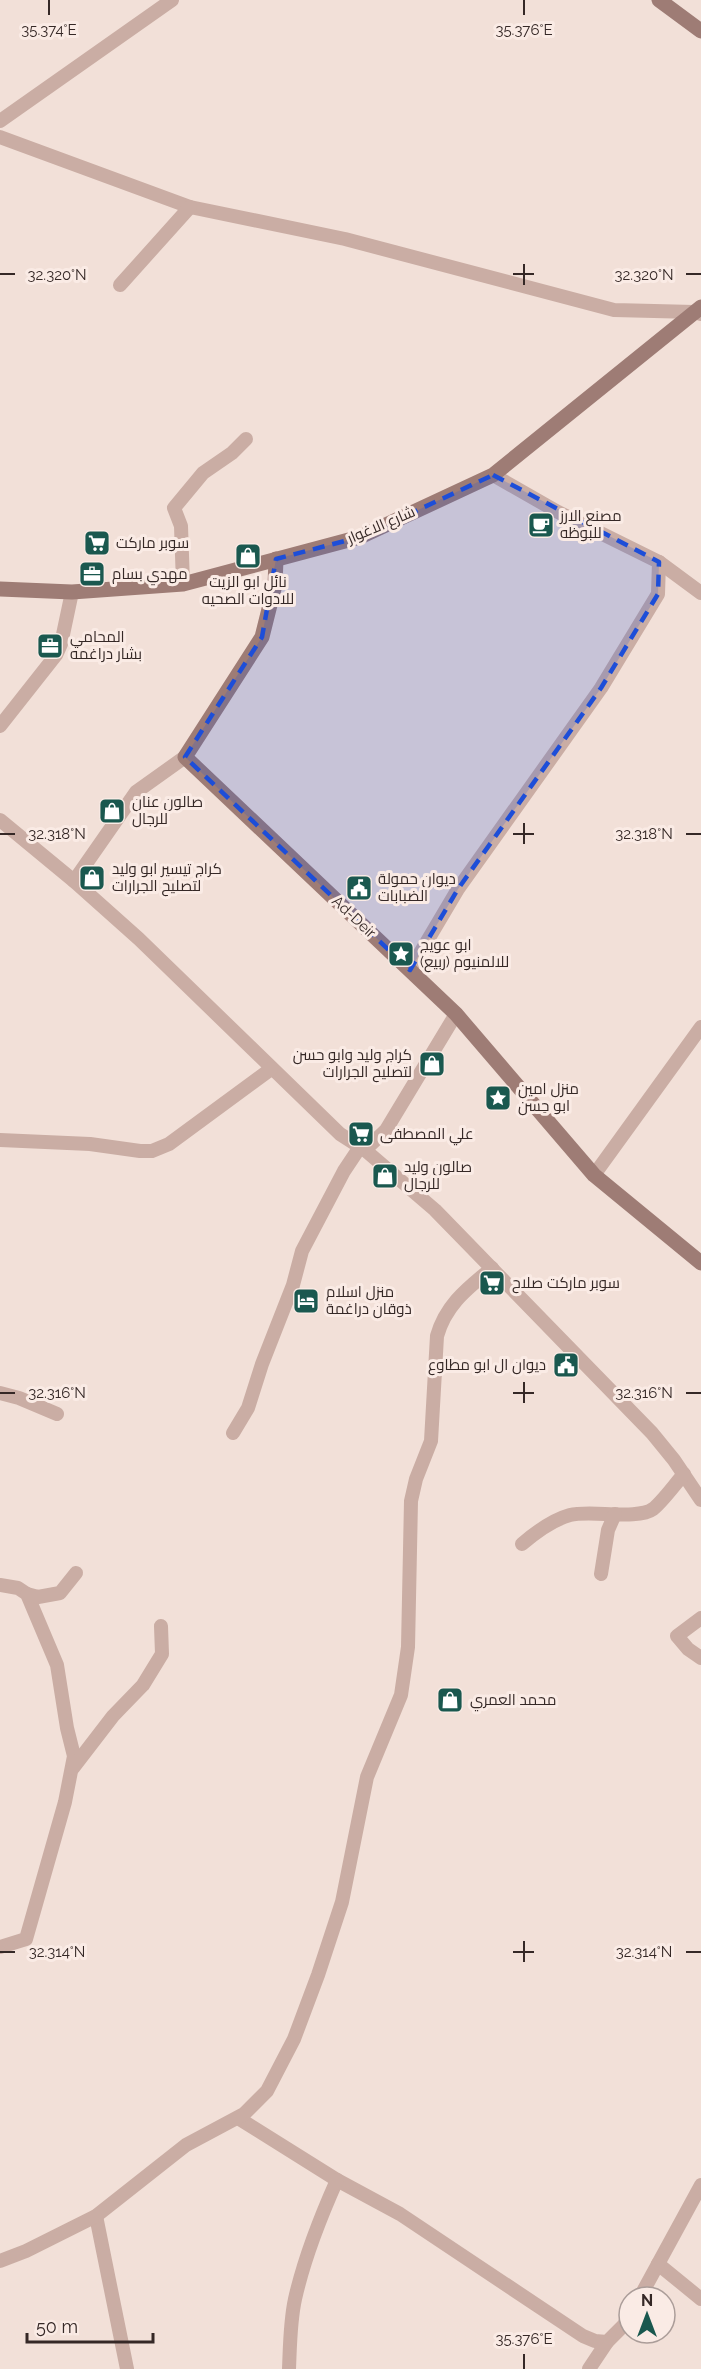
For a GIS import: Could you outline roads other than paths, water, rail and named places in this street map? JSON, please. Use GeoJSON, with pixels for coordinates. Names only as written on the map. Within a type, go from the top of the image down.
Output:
{"type":"FeatureCollection","features":[{"type":"Feature","properties":{"kind":"street"},"geometry":{"type":"LineString","coordinates":[[0,121],[172,0]]}},
{"type":"Feature","properties":{"kind":"street"},"geometry":{"type":"LineString","coordinates":[[659,0],[701,31]]}},
{"type":"Feature","properties":{"kind":"street"},"geometry":{"type":"LineString","coordinates":[[0,137],[190,207],[345,239],[614,310],[699,311]]}},
{"type":"Feature","properties":{"kind":"street"},"geometry":{"type":"LineString","coordinates":[[120,285],[190,207]]}},
{"type":"Feature","properties":{"kind":"street","name":"شارع الاغوار"},"geometry":{"type":"LineString","coordinates":[[0,589],[72,592],[183,584],[360,537],[493,475],[699,311]]}},
{"type":"Feature","properties":{"kind":"street"},"geometry":{"type":"LineString","coordinates":[[183,584],[181,526],[174,508],[203,473],[232,453],[246,439]]}},
{"type":"Feature","properties":{"kind":"street"},"geometry":{"type":"LineString","coordinates":[[493,475],[558,512],[659,562],[701,593]]}},
{"type":"Feature","properties":{"kind":"street"},"geometry":{"type":"LineString","coordinates":[[74,881],[136,792],[185,758],[262,637],[275,585],[276,559]]}},
{"type":"Feature","properties":{"kind":"street"},"geometry":{"type":"LineString","coordinates":[[410,970],[458,889],[601,688],[658,594],[659,562]]}},
{"type":"Feature","properties":{"kind":"street"},"geometry":{"type":"LineString","coordinates":[[0,726],[56,655],[61,644],[72,592]]}},
{"type":"Feature","properties":{"kind":"street","name":"Ad-Deir"},"geometry":{"type":"LineString","coordinates":[[185,758],[456,1014],[594,1175],[699,1258]]}},
{"type":"Feature","properties":{"kind":"street"},"geometry":{"type":"LineString","coordinates":[[0,820],[139,939],[340,1134],[362,1149],[435,1210],[652,1433],[701,1500]]}},
{"type":"Feature","properties":{"kind":"street"},"geometry":{"type":"LineString","coordinates":[[233,1433],[248,1408],[262,1364],[293,1285],[302,1251],[344,1171],[362,1149],[386,1130],[456,1014]]}},
{"type":"Feature","properties":{"kind":"street"},"geometry":{"type":"LineString","coordinates":[[594,1175],[701,1027]]}},
{"type":"Feature","properties":{"kind":"street"},"geometry":{"type":"LineString","coordinates":[[0,1140],[90,1144],[152,1151],[169,1144],[271,1069]]}},
{"type":"Feature","properties":{"kind":"street"},"geometry":{"type":"LineString","coordinates":[[0,2261],[26,2251],[96,2216],[186,2145],[251,2109],[263,2096],[294,2039],[342,1902],[367,1777],[395,1713],[405,1676],[408,1647],[411,1501],[416,1479],[432,1441],[437,1336],[452,1304],[492,1268]]}},
{"type":"Feature","properties":{"kind":"street"},"geometry":{"type":"LineString","coordinates":[[0,1393],[19,1398],[57,1414]]}},
{"type":"Feature","properties":{"kind":"street"},"geometry":{"type":"LineString","coordinates":[[522,1544],[539,1530],[569,1515],[652,1510],[684,1474]]}},
{"type":"Feature","properties":{"kind":"street"},"geometry":{"type":"LineString","coordinates":[[600,1574],[606,1540],[615,1514]]}},
{"type":"Feature","properties":{"kind":"street"},"geometry":{"type":"LineString","coordinates":[[0,1586],[18,1588],[38,1597],[60,1593],[76,1573]]}},
{"type":"Feature","properties":{"kind":"street"},"geometry":{"type":"LineString","coordinates":[[0,1948],[26,1939],[73,1768],[73,1746],[67,1728],[57,1665],[27,1594]]}},
{"type":"Feature","properties":{"kind":"street"},"geometry":{"type":"LineString","coordinates":[[701,1617],[677,1636],[688,1649],[701,1658]]}},
{"type":"Feature","properties":{"kind":"street"},"geometry":{"type":"LineString","coordinates":[[73,1768],[113,1716],[143,1685],[162,1654],[161,1626]]}},
{"type":"Feature","properties":{"kind":"street"},"geometry":{"type":"LineString","coordinates":[[238,2118],[337,2180],[400,2214],[583,2336],[595,2342],[607,2342]]}},
{"type":"Feature","properties":{"kind":"street"},"geometry":{"type":"LineString","coordinates":[[290,2369],[295,2300],[321,2217],[337,2180]]}},
{"type":"Feature","properties":{"kind":"street"},"geometry":{"type":"LineString","coordinates":[[647,2285],[701,2185]]}},
{"type":"Feature","properties":{"kind":"street"},"geometry":{"type":"LineString","coordinates":[[96,2216],[127,2369]]}},
{"type":"Feature","properties":{"kind":"street"},"geometry":{"type":"LineString","coordinates":[[658,2264],[701,2299]]}},
{"type":"Feature","properties":{"kind":"street"},"geometry":{"type":"LineString","coordinates":[[589,2369],[607,2342],[617,2332]]}},
{"type":"Feature","properties":{"kind":"place","name":"مصنع الارز للبوظه"},"geometry":{"type":"Point","coordinates":[541,525]}},
{"type":"Feature","properties":{"kind":"place","name":"سوبر ماركت"},"geometry":{"type":"Point","coordinates":[97,543]}},
{"type":"Feature","properties":{"kind":"place","name":"نائل ابو الزيت للادوات الصحيه"},"geometry":{"type":"Point","coordinates":[248,556]}},
{"type":"Feature","properties":{"kind":"place","name":"مهدي بسام"},"geometry":{"type":"Point","coordinates":[92,574]}},
{"type":"Feature","properties":{"kind":"place","name":"المحامي بشار دراغمه"},"geometry":{"type":"Point","coordinates":[50,646]}},
{"type":"Feature","properties":{"kind":"place","name":"صالون عنان للرجال"},"geometry":{"type":"Point","coordinates":[112,811]}},
{"type":"Feature","properties":{"kind":"place","name":"كراج تيسير ابو وليد لتصليح الجرارات"},"geometry":{"type":"Point","coordinates":[92,878]}},
{"type":"Feature","properties":{"kind":"place","name":"ديوان حمولة الضبابات"},"geometry":{"type":"Point","coordinates":[359,888]}},
{"type":"Feature","properties":{"kind":"place","name":"ابو عويج للالمنيوم (ربيع)"},"geometry":{"type":"Point","coordinates":[401,954]}},
{"type":"Feature","properties":{"kind":"place","name":"كراج وليد وابو حسن لتصليح الجرارات"},"geometry":{"type":"Point","coordinates":[432,1064]}},
{"type":"Feature","properties":{"kind":"place","name":"منزل امين ابو حِسن"},"geometry":{"type":"Point","coordinates":[498,1098]}},
{"type":"Feature","properties":{"kind":"place","name":"علي المصطفى"},"geometry":{"type":"Point","coordinates":[361,1134]}},
{"type":"Feature","properties":{"kind":"place","name":"صالون وليد للرجال"},"geometry":{"type":"Point","coordinates":[385,1176]}},
{"type":"Feature","properties":{"kind":"place","name":"سوبر ماركت صلاح"},"geometry":{"type":"Point","coordinates":[492,1283]}},
{"type":"Feature","properties":{"kind":"place","name":"منزل اسلام ذوقان دراغمة"},"geometry":{"type":"Point","coordinates":[306,1301]}},
{"type":"Feature","properties":{"kind":"place","name":"ديوان ال ابو مطاوع"},"geometry":{"type":"Point","coordinates":[566,1365]}},
{"type":"Feature","properties":{"kind":"place","name":"محمد العمري"},"geometry":{"type":"Point","coordinates":[450,1700]}}]}
